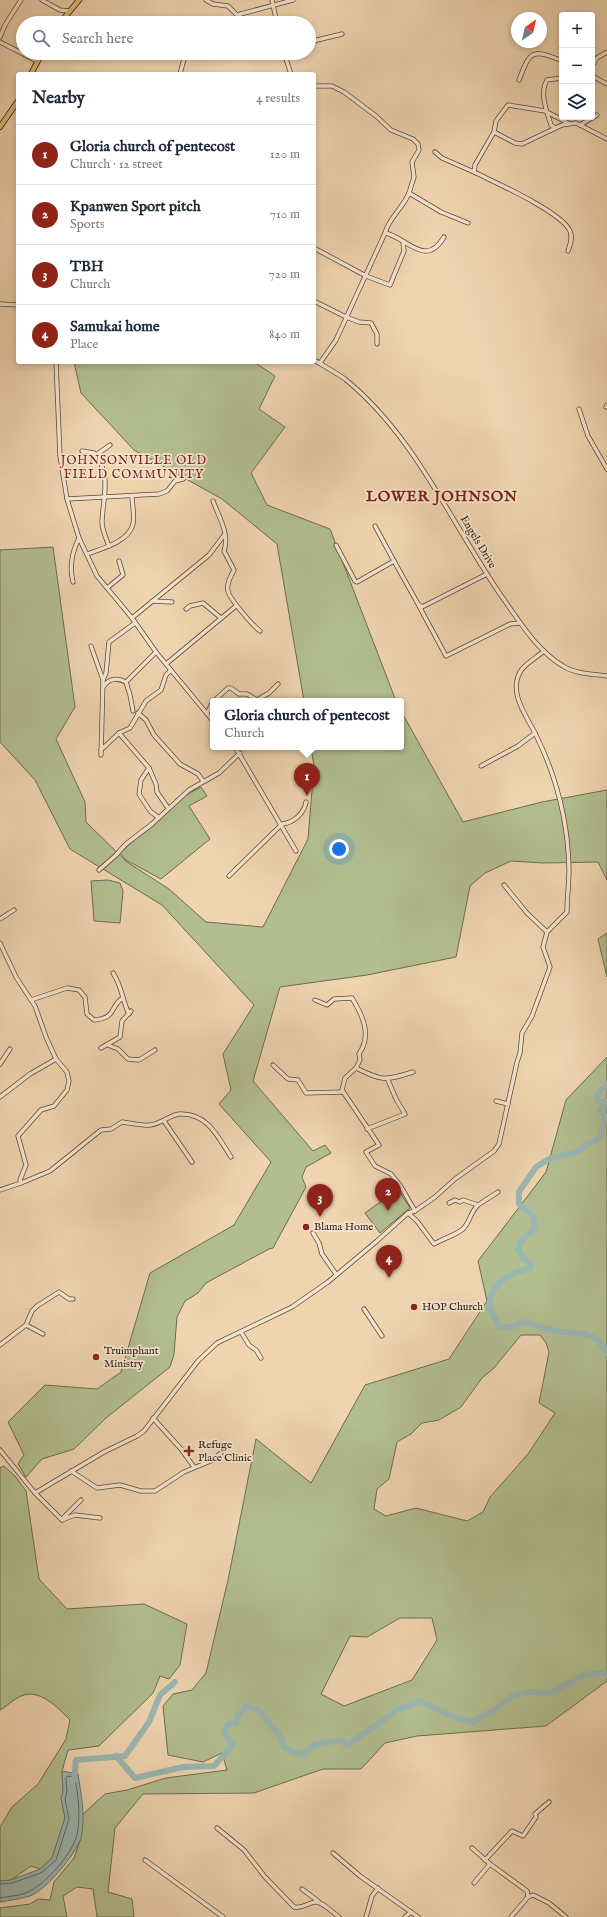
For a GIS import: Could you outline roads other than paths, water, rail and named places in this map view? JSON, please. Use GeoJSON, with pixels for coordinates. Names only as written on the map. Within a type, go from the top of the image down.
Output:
{"type":"FeatureCollection","features":[{"type":"Feature","properties":{"kind":"main road"},"geometry":{"type":"LineString","coordinates":[[65,16],[79,0]]}},
{"type":"Feature","properties":{"kind":"main road"},"geometry":{"type":"LineString","coordinates":[[32,72],[37,61]]}},
{"type":"Feature","properties":{"kind":"main road"},"geometry":{"type":"LineString","coordinates":[[0,127],[16,104]]}},
{"type":"Feature","properties":{"kind":"street"},"geometry":{"type":"LineString","coordinates":[[0,37],[5,25],[21,0]]}},
{"type":"Feature","properties":{"kind":"street"},"geometry":{"type":"LineString","coordinates":[[42,0],[60,10],[69,11]]}},
{"type":"Feature","properties":{"kind":"street"},"geometry":{"type":"LineString","coordinates":[[206,0],[213,4],[228,6],[237,15],[293,0]]}},
{"type":"Feature","properties":{"kind":"street"},"geometry":{"type":"LineString","coordinates":[[272,0],[275,16]]}},
{"type":"Feature","properties":{"kind":"street"},"geometry":{"type":"LineString","coordinates":[[316,40],[342,34]]}},
{"type":"Feature","properties":{"kind":"street"},"geometry":{"type":"LineString","coordinates":[[0,42],[16,50]]}},
{"type":"Feature","properties":{"kind":"street"},"geometry":{"type":"LineString","coordinates":[[519,80],[526,62],[532,54],[537,52],[559,59]]}},
{"type":"Feature","properties":{"kind":"street"},"geometry":{"type":"LineString","coordinates":[[595,62],[607,52]]}},
{"type":"Feature","properties":{"kind":"street"},"geometry":{"type":"LineString","coordinates":[[180,72],[183,60]]}},
{"type":"Feature","properties":{"kind":"street"},"geometry":{"type":"LineString","coordinates":[[286,60],[290,72]]}},
{"type":"Feature","properties":{"kind":"street"},"geometry":{"type":"LineString","coordinates":[[555,128],[551,125],[549,117],[545,111],[543,86],[547,80],[559,78]]}},
{"type":"Feature","properties":{"kind":"street"},"geometry":{"type":"LineString","coordinates":[[595,78],[607,84]]}},
{"type":"Feature","properties":{"kind":"street"},"geometry":{"type":"LineString","coordinates":[[316,86],[332,86],[376,116],[391,130],[413,139],[418,144],[419,150],[412,162],[414,177],[405,202],[394,216],[385,233],[336,340],[320,364]]}},
{"type":"Feature","properties":{"kind":"street"},"geometry":{"type":"LineString","coordinates":[[474,172],[475,165],[494,132],[496,121],[508,105],[545,111],[568,123],[580,125],[607,139]]}},
{"type":"Feature","properties":{"kind":"street"},"geometry":{"type":"LineString","coordinates":[[580,125],[598,115]]}},
{"type":"Feature","properties":{"kind":"street"},"geometry":{"type":"LineString","coordinates":[[494,132],[515,143],[522,144],[568,123]]}},
{"type":"Feature","properties":{"kind":"street"},"geometry":{"type":"LineString","coordinates":[[435,152],[442,158],[503,186],[562,219],[571,231],[572,240],[568,252]]}},
{"type":"Feature","properties":{"kind":"street"},"geometry":{"type":"LineString","coordinates":[[409,193],[440,212],[468,222]]}},
{"type":"Feature","properties":{"kind":"street"},"geometry":{"type":"LineString","coordinates":[[385,233],[393,234],[415,249],[427,251],[435,248],[444,237]]}},
{"type":"Feature","properties":{"kind":"street"},"geometry":{"type":"LineString","coordinates":[[316,249],[366,276],[388,285],[391,284],[404,251],[403,242]]}},
{"type":"Feature","properties":{"kind":"street"},"geometry":{"type":"LineString","coordinates":[[316,302],[359,322],[371,323],[376,334],[377,344]]}},
{"type":"Feature","properties":{"kind":"street"},"geometry":{"type":"LineString","coordinates":[[0,304],[16,305]]}},
{"type":"Feature","properties":{"kind":"street","name":"Engels Drive"},"geometry":{"type":"LineString","coordinates":[[316,361],[344,379],[362,395],[385,418],[405,442],[486,574],[520,623],[544,651],[570,669],[607,676]]}},
{"type":"Feature","properties":{"kind":"street"},"geometry":{"type":"LineString","coordinates":[[56,364],[60,456],[67,499],[79,538],[97,576],[132,618],[156,652],[210,718]]}},
{"type":"Feature","properties":{"kind":"street"},"geometry":{"type":"LineString","coordinates":[[579,409],[588,436],[607,469]]}},
{"type":"Feature","properties":{"kind":"street"},"geometry":{"type":"LineString","coordinates":[[96,455],[110,445]]}},
{"type":"Feature","properties":{"kind":"street"},"geometry":{"type":"LineString","coordinates":[[82,450],[96,455],[105,472],[106,484],[102,524],[109,546]]}},
{"type":"Feature","properties":{"kind":"street"},"geometry":{"type":"LineString","coordinates":[[67,499],[132,496],[167,492],[172,482],[183,479]]}},
{"type":"Feature","properties":{"kind":"street"},"geometry":{"type":"LineString","coordinates":[[87,554],[109,546],[123,537],[131,529],[133,524],[132,496]]}},
{"type":"Feature","properties":{"kind":"street"},"geometry":{"type":"LineString","coordinates":[[213,501],[225,534],[226,545],[224,551],[234,570],[229,580],[228,592],[236,606],[240,608],[260,631]]}},
{"type":"Feature","properties":{"kind":"street"},"geometry":{"type":"LineString","coordinates":[[375,526],[446,656],[510,624],[520,623]]}},
{"type":"Feature","properties":{"kind":"street"},"geometry":{"type":"LineString","coordinates":[[132,618],[209,555],[225,534]]}},
{"type":"Feature","properties":{"kind":"street"},"geometry":{"type":"LineString","coordinates":[[73,582],[70,571],[71,563],[79,538]]}},
{"type":"Feature","properties":{"kind":"street"},"geometry":{"type":"LineString","coordinates":[[336,546],[355,581],[358,582],[394,561]]}},
{"type":"Feature","properties":{"kind":"street"},"geometry":{"type":"LineString","coordinates":[[107,588],[123,575],[119,560]]}},
{"type":"Feature","properties":{"kind":"street"},"geometry":{"type":"LineString","coordinates":[[419,606],[422,607],[486,574]]}},
{"type":"Feature","properties":{"kind":"street"},"geometry":{"type":"LineString","coordinates":[[152,601],[172,602]]}},
{"type":"Feature","properties":{"kind":"street"},"geometry":{"type":"LineString","coordinates":[[186,609],[190,606],[203,603],[221,618]]}},
{"type":"Feature","properties":{"kind":"street"},"geometry":{"type":"LineString","coordinates":[[166,664],[236,606]]}},
{"type":"Feature","properties":{"kind":"street"},"geometry":{"type":"LineString","coordinates":[[103,680],[106,673],[109,642],[135,623]]}},
{"type":"Feature","properties":{"kind":"street"},"geometry":{"type":"LineString","coordinates":[[91,646],[104,687],[101,755]]}},
{"type":"Feature","properties":{"kind":"street"},"geometry":{"type":"LineString","coordinates":[[35,1493],[104,1452],[137,1436],[198,1361],[217,1343],[292,1307],[378,1241],[408,1213],[435,1197],[455,1179],[494,1151],[499,1144],[520,1052],[522,1032],[532,1016],[550,967],[543,947],[547,932],[567,912],[569,867],[566,830],[559,789],[535,733],[519,701],[516,688],[522,670],[544,651]]}},
{"type":"Feature","properties":{"kind":"street"},"geometry":{"type":"LineString","coordinates":[[126,682],[156,652]]}},
{"type":"Feature","properties":{"kind":"street"},"geometry":{"type":"LineString","coordinates":[[101,750],[119,733],[130,728],[146,700],[162,690],[166,675],[171,670]]}},
{"type":"Feature","properties":{"kind":"street"},"geometry":{"type":"LineString","coordinates":[[104,687],[107,682],[112,680],[119,679],[126,682],[130,695],[132,711]]}},
{"type":"Feature","properties":{"kind":"street"},"geometry":{"type":"LineString","coordinates":[[262,698],[278,684]]}},
{"type":"Feature","properties":{"kind":"street"},"geometry":{"type":"LineString","coordinates":[[218,698],[228,688],[231,688],[239,694],[247,694],[253,698]]}},
{"type":"Feature","properties":{"kind":"street"},"geometry":{"type":"LineString","coordinates":[[207,714],[210,705]]}},
{"type":"Feature","properties":{"kind":"street"},"geometry":{"type":"LineString","coordinates":[[138,713],[146,720],[154,735],[176,760],[180,764],[198,774],[203,781]]}},
{"type":"Feature","properties":{"kind":"street"},"geometry":{"type":"LineString","coordinates":[[119,733],[149,768],[156,784],[157,792],[168,808]]}},
{"type":"Feature","properties":{"kind":"street"},"geometry":{"type":"LineString","coordinates":[[481,766],[518,746],[535,733]]}},
{"type":"Feature","properties":{"kind":"street"},"geometry":{"type":"LineString","coordinates":[[237,750],[296,850]]}},
{"type":"Feature","properties":{"kind":"street"},"geometry":{"type":"LineString","coordinates":[[99,870],[126,844],[159,818],[189,790],[219,773],[240,753]]}},
{"type":"Feature","properties":{"kind":"street"},"geometry":{"type":"LineString","coordinates":[[149,768],[141,780],[139,794],[150,811],[159,818]]}},
{"type":"Feature","properties":{"kind":"street"},"geometry":{"type":"LineString","coordinates":[[229,876],[282,824],[288,824],[298,817],[305,808],[306,802]]}},
{"type":"Feature","properties":{"kind":"street"},"geometry":{"type":"LineString","coordinates":[[504,885],[527,913],[547,932]]}},
{"type":"Feature","properties":{"kind":"street"},"geometry":{"type":"LineString","coordinates":[[0,919],[14,910]]}},
{"type":"Feature","properties":{"kind":"street"},"geometry":{"type":"LineString","coordinates":[[0,943],[16,977],[31,1000],[56,1059],[67,1072],[69,1081],[67,1090],[54,1106],[42,1110],[18,1136],[26,1165],[20,1180],[21,1183]]}},
{"type":"Feature","properties":{"kind":"street"},"geometry":{"type":"LineString","coordinates":[[102,1048],[120,1037],[122,1021],[130,1012],[123,998],[119,981],[113,973]]}},
{"type":"Feature","properties":{"kind":"street"},"geometry":{"type":"LineString","coordinates":[[31,1000],[67,988],[79,990],[85,997],[86,1014],[94,1020],[111,1015],[117,1003],[123,998]]}},
{"type":"Feature","properties":{"kind":"street"},"geometry":{"type":"LineString","coordinates":[[315,1000],[327,1005],[334,999],[352,998],[362,1013],[366,1032],[366,1044],[359,1054],[360,1060],[356,1068],[345,1078],[343,1092],[379,1144],[366,1152],[375,1166],[391,1174],[400,1185],[415,1210]]}},
{"type":"Feature","properties":{"kind":"street"},"geometry":{"type":"LineString","coordinates":[[108,1045],[118,1049],[128,1059],[139,1060],[155,1050]]}},
{"type":"Feature","properties":{"kind":"street"},"geometry":{"type":"LineString","coordinates":[[0,1064],[10,1049]]}},
{"type":"Feature","properties":{"kind":"street"},"geometry":{"type":"LineString","coordinates":[[0,1097],[30,1074],[56,1059]]}},
{"type":"Feature","properties":{"kind":"street"},"geometry":{"type":"LineString","coordinates":[[273,1065],[288,1079],[298,1080],[306,1093],[343,1092]]}},
{"type":"Feature","properties":{"kind":"street"},"geometry":{"type":"LineString","coordinates":[[356,1068],[372,1076],[388,1080],[413,1072]]}},
{"type":"Feature","properties":{"kind":"street"},"geometry":{"type":"LineString","coordinates":[[367,1128],[405,1114],[396,1099],[388,1080]]}},
{"type":"Feature","properties":{"kind":"street"},"geometry":{"type":"LineString","coordinates":[[496,1101],[508,1104]]}},
{"type":"Feature","properties":{"kind":"street"},"geometry":{"type":"LineString","coordinates":[[0,1190],[50,1171],[101,1130],[111,1129],[122,1122],[150,1125],[164,1121],[179,1114],[203,1118],[217,1135],[231,1157]]}},
{"type":"Feature","properties":{"kind":"street"},"geometry":{"type":"LineString","coordinates":[[164,1121],[192,1162]]}},
{"type":"Feature","properties":{"kind":"street"},"geometry":{"type":"LineString","coordinates":[[408,1213],[417,1221],[434,1244],[444,1238],[450,1237],[463,1228],[472,1216],[474,1208],[498,1192]]}},
{"type":"Feature","properties":{"kind":"street"},"geometry":{"type":"LineString","coordinates":[[449,1203],[455,1200],[460,1202],[463,1200],[478,1205]]}},
{"type":"Feature","properties":{"kind":"street"},"geometry":{"type":"LineString","coordinates":[[313,1233],[319,1242],[322,1254],[336,1274]]}},
{"type":"Feature","properties":{"kind":"street"},"geometry":{"type":"LineString","coordinates":[[0,1345],[26,1324],[32,1311],[37,1306],[59,1292],[69,1299],[73,1299]]}},
{"type":"Feature","properties":{"kind":"street"},"geometry":{"type":"LineString","coordinates":[[364,1308],[382,1336]]}},
{"type":"Feature","properties":{"kind":"street"},"geometry":{"type":"LineString","coordinates":[[26,1324],[43,1334]]}},
{"type":"Feature","properties":{"kind":"street"},"geometry":{"type":"LineString","coordinates":[[241,1332],[249,1345],[256,1350],[261,1358]]}},
{"type":"Feature","properties":{"kind":"street"},"geometry":{"type":"LineString","coordinates":[[153,1418],[181,1449],[194,1467]]}},
{"type":"Feature","properties":{"kind":"street"},"geometry":{"type":"LineString","coordinates":[[0,1450],[35,1493],[62,1520]]}},
{"type":"Feature","properties":{"kind":"street"},"geometry":{"type":"LineString","coordinates":[[71,1472],[97,1488],[120,1485],[141,1491],[152,1491],[194,1467],[215,1459],[221,1453]]}},
{"type":"Feature","properties":{"kind":"street"},"geometry":{"type":"LineString","coordinates":[[62,1520],[81,1500]]}},
{"type":"Feature","properties":{"kind":"street"},"geometry":{"type":"LineString","coordinates":[[62,1520],[75,1515],[100,1518]]}},
{"type":"Feature","properties":{"kind":"street"},"geometry":{"type":"LineString","coordinates":[[486,1860],[512,1831],[523,1836],[536,1817],[535,1814],[549,1802]]}},
{"type":"Feature","properties":{"kind":"street"},"geometry":{"type":"LineString","coordinates":[[217,1828],[244,1850],[265,1877],[294,1907],[300,1908],[313,1902],[318,1902]]}},
{"type":"Feature","properties":{"kind":"street"},"geometry":{"type":"LineString","coordinates":[[472,1848],[490,1864],[522,1886],[527,1891],[528,1897]]}},
{"type":"Feature","properties":{"kind":"street"},"geometry":{"type":"LineString","coordinates":[[334,1853],[353,1870],[418,1917]]}},
{"type":"Feature","properties":{"kind":"street"},"geometry":{"type":"LineString","coordinates":[[145,1860],[223,1917]]}},
{"type":"Feature","properties":{"kind":"street"},"geometry":{"type":"LineString","coordinates":[[474,1883],[490,1864]]}},
{"type":"Feature","properties":{"kind":"street"},"geometry":{"type":"LineString","coordinates":[[366,1917],[372,1896],[378,1888]]}},
{"type":"Feature","properties":{"kind":"street"},"geometry":{"type":"LineString","coordinates":[[302,1889],[339,1917]]}},
{"type":"Feature","properties":{"kind":"street"},"geometry":{"type":"LineString","coordinates":[[511,1917],[528,1897],[533,1895],[542,1898],[566,1917]]}},
{"type":"Feature","properties":{"kind":"street"},"geometry":{"type":"LineString","coordinates":[[405,1917],[411,1912]]}},
{"type":"Feature","properties":{"kind":"water"},"geometry":{"type":"Polygon","coordinates":[[[62,1771],[78,1774],[83,1822],[81,1838],[78,1845],[60,1871],[44,1887],[30,1896],[0,1902],[0,1881],[11,1880],[40,1869],[52,1858],[65,1818],[61,1798],[63,1792],[62,1771]]]}},
{"type":"Feature","properties":{"kind":"waterway"},"geometry":{"type":"LineString","coordinates":[[607,1084],[600,1091],[596,1099],[600,1102],[607,1102]]}},
{"type":"Feature","properties":{"kind":"waterway"},"geometry":{"type":"LineString","coordinates":[[607,1103],[600,1110],[605,1116],[601,1135],[595,1141],[587,1143],[579,1151],[549,1159],[536,1167],[519,1192],[519,1204],[533,1216],[535,1228],[521,1241],[518,1250],[523,1258],[530,1263],[530,1268],[509,1276],[502,1281],[492,1292],[490,1299],[490,1307],[500,1327],[512,1327],[524,1322],[555,1331],[586,1334],[598,1340],[607,1353]]}},
{"type":"Feature","properties":{"kind":"waterway"},"geometry":{"type":"LineString","coordinates":[[390,1716],[396,1710],[420,1701],[453,1717],[473,1722],[497,1708],[510,1697],[528,1692],[550,1693],[584,1675],[603,1673],[607,1675]]}},
{"type":"Feature","properties":{"kind":"waterway"},"geometry":{"type":"LineString","coordinates":[[74,1780],[76,1760],[125,1756],[149,1722],[160,1695],[175,1682]]}},
{"type":"Feature","properties":{"kind":"waterway"},"geometry":{"type":"LineString","coordinates":[[116,1756],[135,1778],[183,1767],[214,1766],[233,1745],[224,1734],[228,1724],[236,1723],[239,1714],[246,1707],[257,1709],[280,1736],[284,1747],[294,1753],[306,1754],[313,1745],[340,1740],[348,1745],[392,1714]]}},
{"type":"Feature","properties":{"kind":"place","name":"Gloria church of pentecost"},"geometry":{"type":"Point","coordinates":[307,796]}},
{"type":"Feature","properties":{"kind":"place","name":"Kpanwen Sport pitch"},"geometry":{"type":"Point","coordinates":[388,1211]}},
{"type":"Feature","properties":{"kind":"place","name":"TBH"},"geometry":{"type":"Point","coordinates":[320,1217]}},
{"type":"Feature","properties":{"kind":"place","name":"Blama Home"},"geometry":{"type":"Point","coordinates":[306,1227]}},
{"type":"Feature","properties":{"kind":"place","name":"Samukai home"},"geometry":{"type":"Point","coordinates":[389,1278]}},
{"type":"Feature","properties":{"kind":"place","name":"HOP Church"},"geometry":{"type":"Point","coordinates":[414,1307]}},
{"type":"Feature","properties":{"kind":"place","name":"Truimphant Ministry"},"geometry":{"type":"Point","coordinates":[96,1357]}},
{"type":"Feature","properties":{"kind":"place","name":"Refuge Place Clinic"},"geometry":{"type":"Point","coordinates":[189,1451]}},
{"type":"Feature","properties":{"kind":"district","name":"JOHNSONVILLE OLD FIELD COMMUNITY"},"geometry":{"type":"Point","coordinates":[134,467]}},
{"type":"Feature","properties":{"kind":"district","name":"LOWER JOHNSON"},"geometry":{"type":"Point","coordinates":[442,496]}}]}
